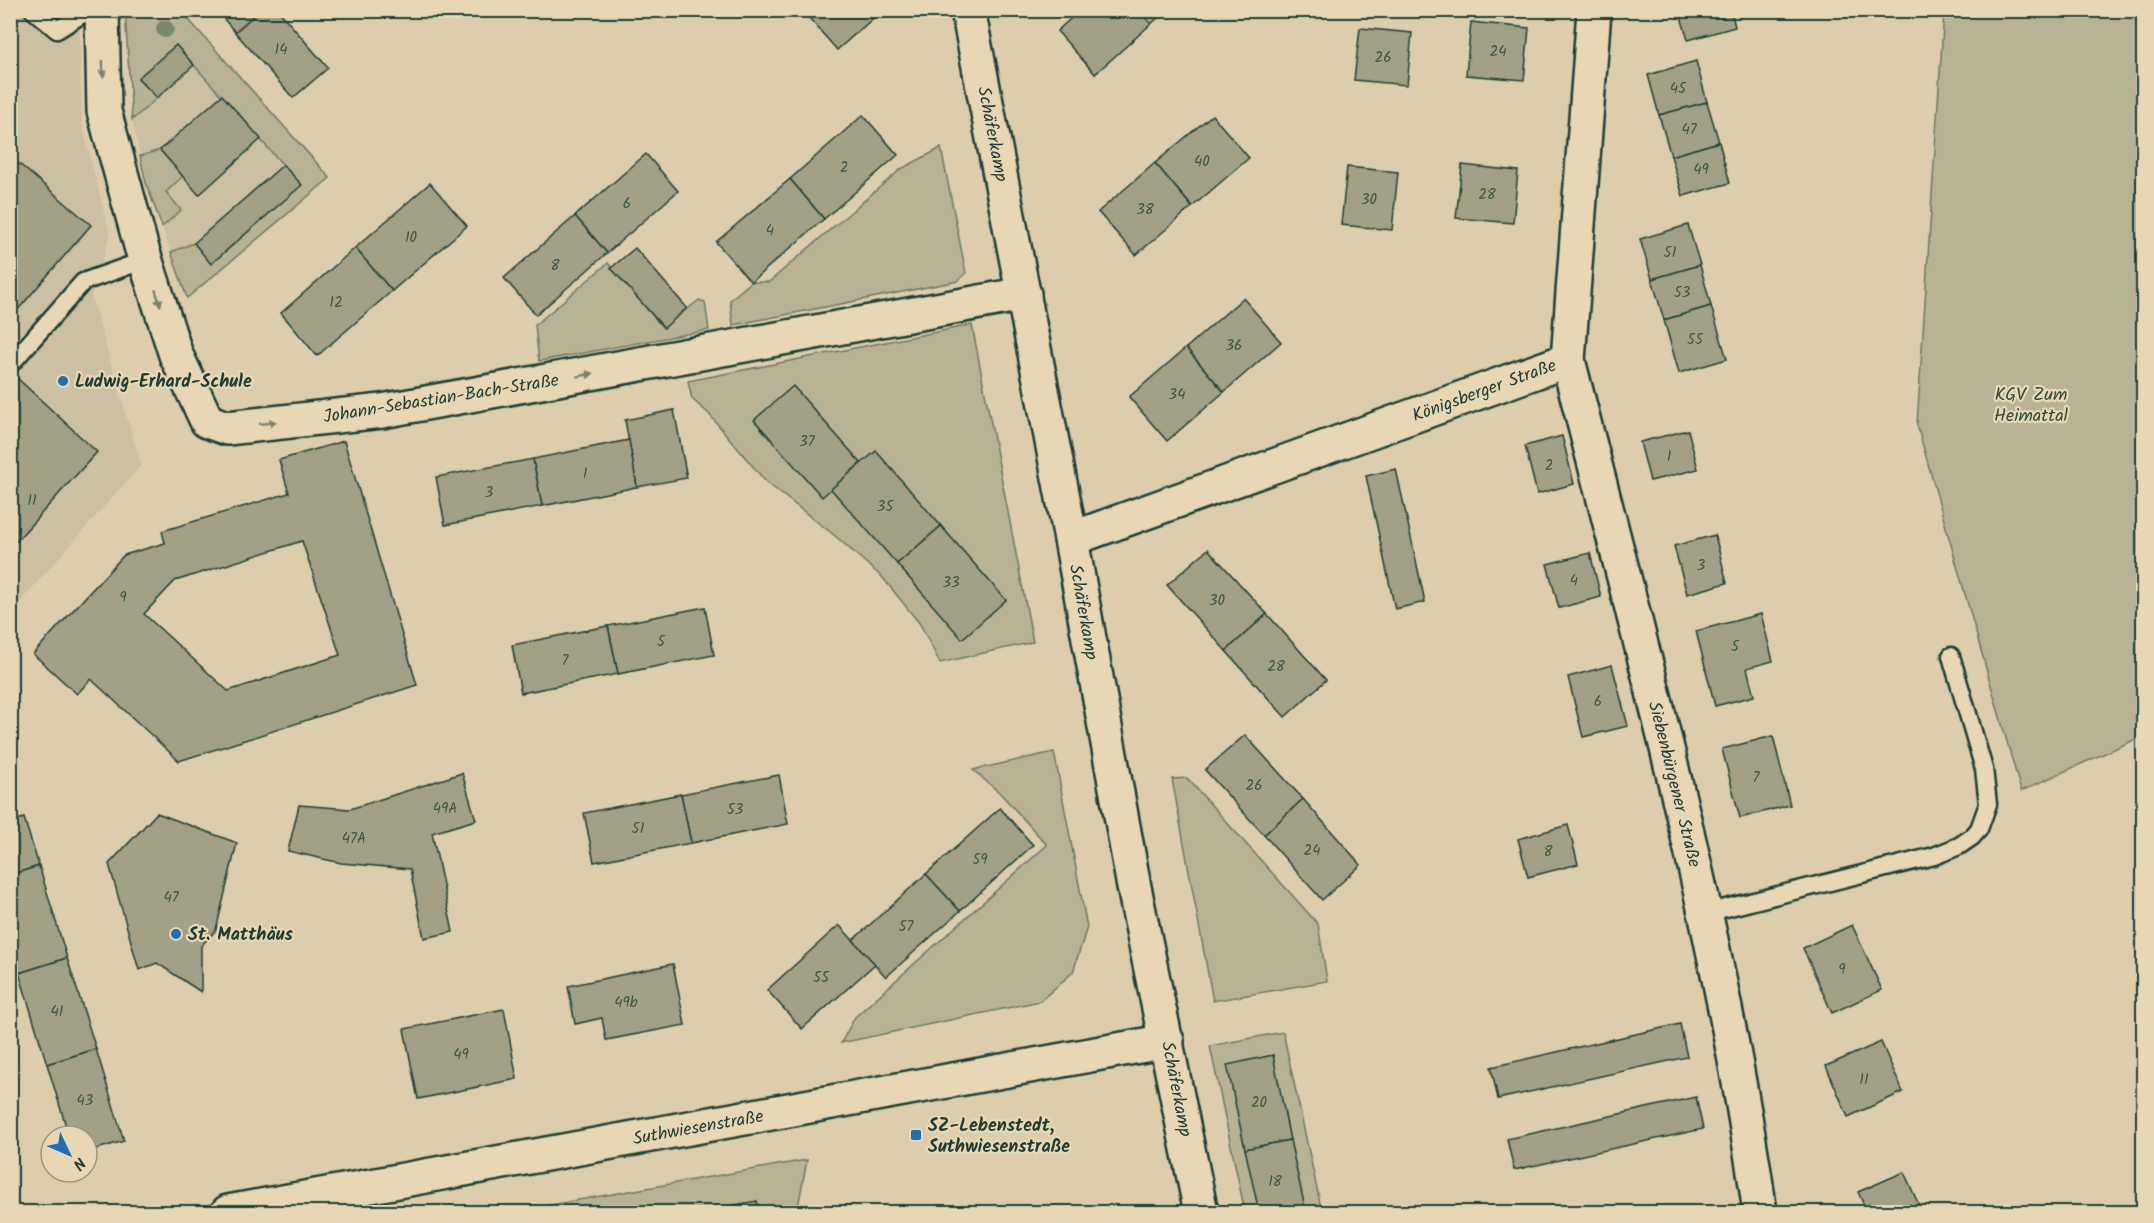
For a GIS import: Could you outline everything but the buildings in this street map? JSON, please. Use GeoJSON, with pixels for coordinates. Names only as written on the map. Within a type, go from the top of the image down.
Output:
{"type":"FeatureCollection","features":[{"type":"Feature","properties":{"kind":"street","name":"Johann-Sebastian-Bach-Straße"},"geometry":{"type":"LineString","coordinates":[[102,10],[104,111],[146,260],[176,355],[207,421],[227,428],[382,411],[1024,294]]}},
{"type":"Feature","properties":{"kind":"street","name":"Schäferkamp"},"geometry":{"type":"LineString","coordinates":[[968,10],[1071,539],[1134,887],[1202,1212]]}},
{"type":"Feature","properties":{"kind":"street","name":"Königsberger Straße"},"geometry":{"type":"LineString","coordinates":[[1071,539],[1568,360],[1593,10]]}},
{"type":"Feature","properties":{"kind":"street","name":"Siebenbürgener Straße"},"geometry":{"type":"LineString","coordinates":[[1568,360],[1674,776],[1706,913],[1752,1156],[1760,1212]]}},
{"type":"Feature","properties":{"kind":"street","name":"Suthwiesenstraße"},"geometry":{"type":"LineString","coordinates":[[228,1212],[1167,1041]]}},
{"type":"Feature","properties":{"kind":"lane"},"geometry":{"type":"LineString","coordinates":[[33,10],[57,30],[89,10]]}},
{"type":"Feature","properties":{"kind":"lane"},"geometry":{"type":"LineString","coordinates":[[10,364],[83,282],[146,260]]}},
{"type":"Feature","properties":{"kind":"lane"},"geometry":{"type":"LineString","coordinates":[[1706,913],[1934,856],[1959,846],[1972,837],[1986,815],[1988,793],[1984,769],[1951,656]]}},
{"type":"Feature","properties":{"kind":"shaded area","name":"Ludwig-Erhard-Schule"},"geometry":{"type":"Polygon","coordinates":[[[11,11],[79,11],[82,125],[110,235],[91,296],[141,465],[11,612],[11,11]]]}},
{"type":"Feature","properties":{"kind":"shaded area"},"geometry":{"type":"Polygon","coordinates":[[[194,65],[222,95],[160,150],[140,156],[132,120],[194,65]]]}},
{"type":"Feature","properties":{"kind":"shaded area"},"geometry":{"type":"Polygon","coordinates":[[[261,139],[283,165],[194,243],[171,252],[162,227],[181,210],[165,192],[183,176],[199,194],[261,139]]]}},
{"type":"Feature","properties":{"kind":"green space"},"geometry":{"type":"Polygon","coordinates":[[[125,11],[181,11],[330,178],[187,298],[171,252],[194,243],[212,263],[301,185],[176,45],[138,78],[157,98],[132,120],[125,11]]]}},
{"type":"Feature","properties":{"kind":"green space","name":"KGV Zum Heimattal"},"geometry":{"type":"Polygon","coordinates":[[[1944,11],[2143,11],[2143,736],[2021,791],[1917,425],[1944,11]]]}},
{"type":"Feature","properties":{"kind":"green space"},"geometry":{"type":"Polygon","coordinates":[[[941,148],[966,273],[958,281],[733,325],[730,300],[751,282],[769,282],[901,169],[941,148]]]}},
{"type":"Feature","properties":{"kind":"green space"},"geometry":{"type":"Polygon","coordinates":[[[160,150],[183,176],[166,192],[181,210],[162,227],[146,183],[140,156],[160,150]]]}},
{"type":"Feature","properties":{"kind":"green space"},"geometry":{"type":"Polygon","coordinates":[[[608,263],[663,328],[699,300],[705,302],[709,330],[539,361],[535,325],[608,263]]]}},
{"type":"Feature","properties":{"kind":"green space"},"geometry":{"type":"Polygon","coordinates":[[[972,325],[1033,642],[940,663],[920,624],[883,578],[834,535],[766,482],[709,414],[692,399],[688,381],[972,325]]]}},
{"type":"Feature","properties":{"kind":"green space"},"geometry":{"type":"Polygon","coordinates":[[[1054,752],[1087,927],[1073,972],[1040,1001],[841,1043],[855,1017],[1047,845],[1000,793],[973,770],[1054,752]]]}},
{"type":"Feature","properties":{"kind":"green space"},"geometry":{"type":"Polygon","coordinates":[[[1187,778],[1318,924],[1327,981],[1213,1001],[1172,779],[1187,778]]]}},
{"type":"Feature","properties":{"kind":"green space"},"geometry":{"type":"Polygon","coordinates":[[[1283,1032],[1322,1212],[1245,1212],[1210,1046],[1283,1032]]]}},
{"type":"Feature","properties":{"kind":"green space"},"geometry":{"type":"Polygon","coordinates":[[[807,1160],[797,1212],[759,1212],[757,1201],[697,1212],[510,1212],[807,1160]]]}},
{"type":"Feature","properties":{"kind":"place","name":"Ludwig-Erhard-Schule"},"geometry":{"type":"Point","coordinates":[63,381]}},
{"type":"Feature","properties":{"kind":"place","name":"St. Matthäus"},"geometry":{"type":"Point","coordinates":[176,934]}},
{"type":"Feature","properties":{"kind":"place","name":"SZ-Lebenstedt, Suthwiesenstraße"},"geometry":{"type":"Point","coordinates":[916,1135]}}]}
